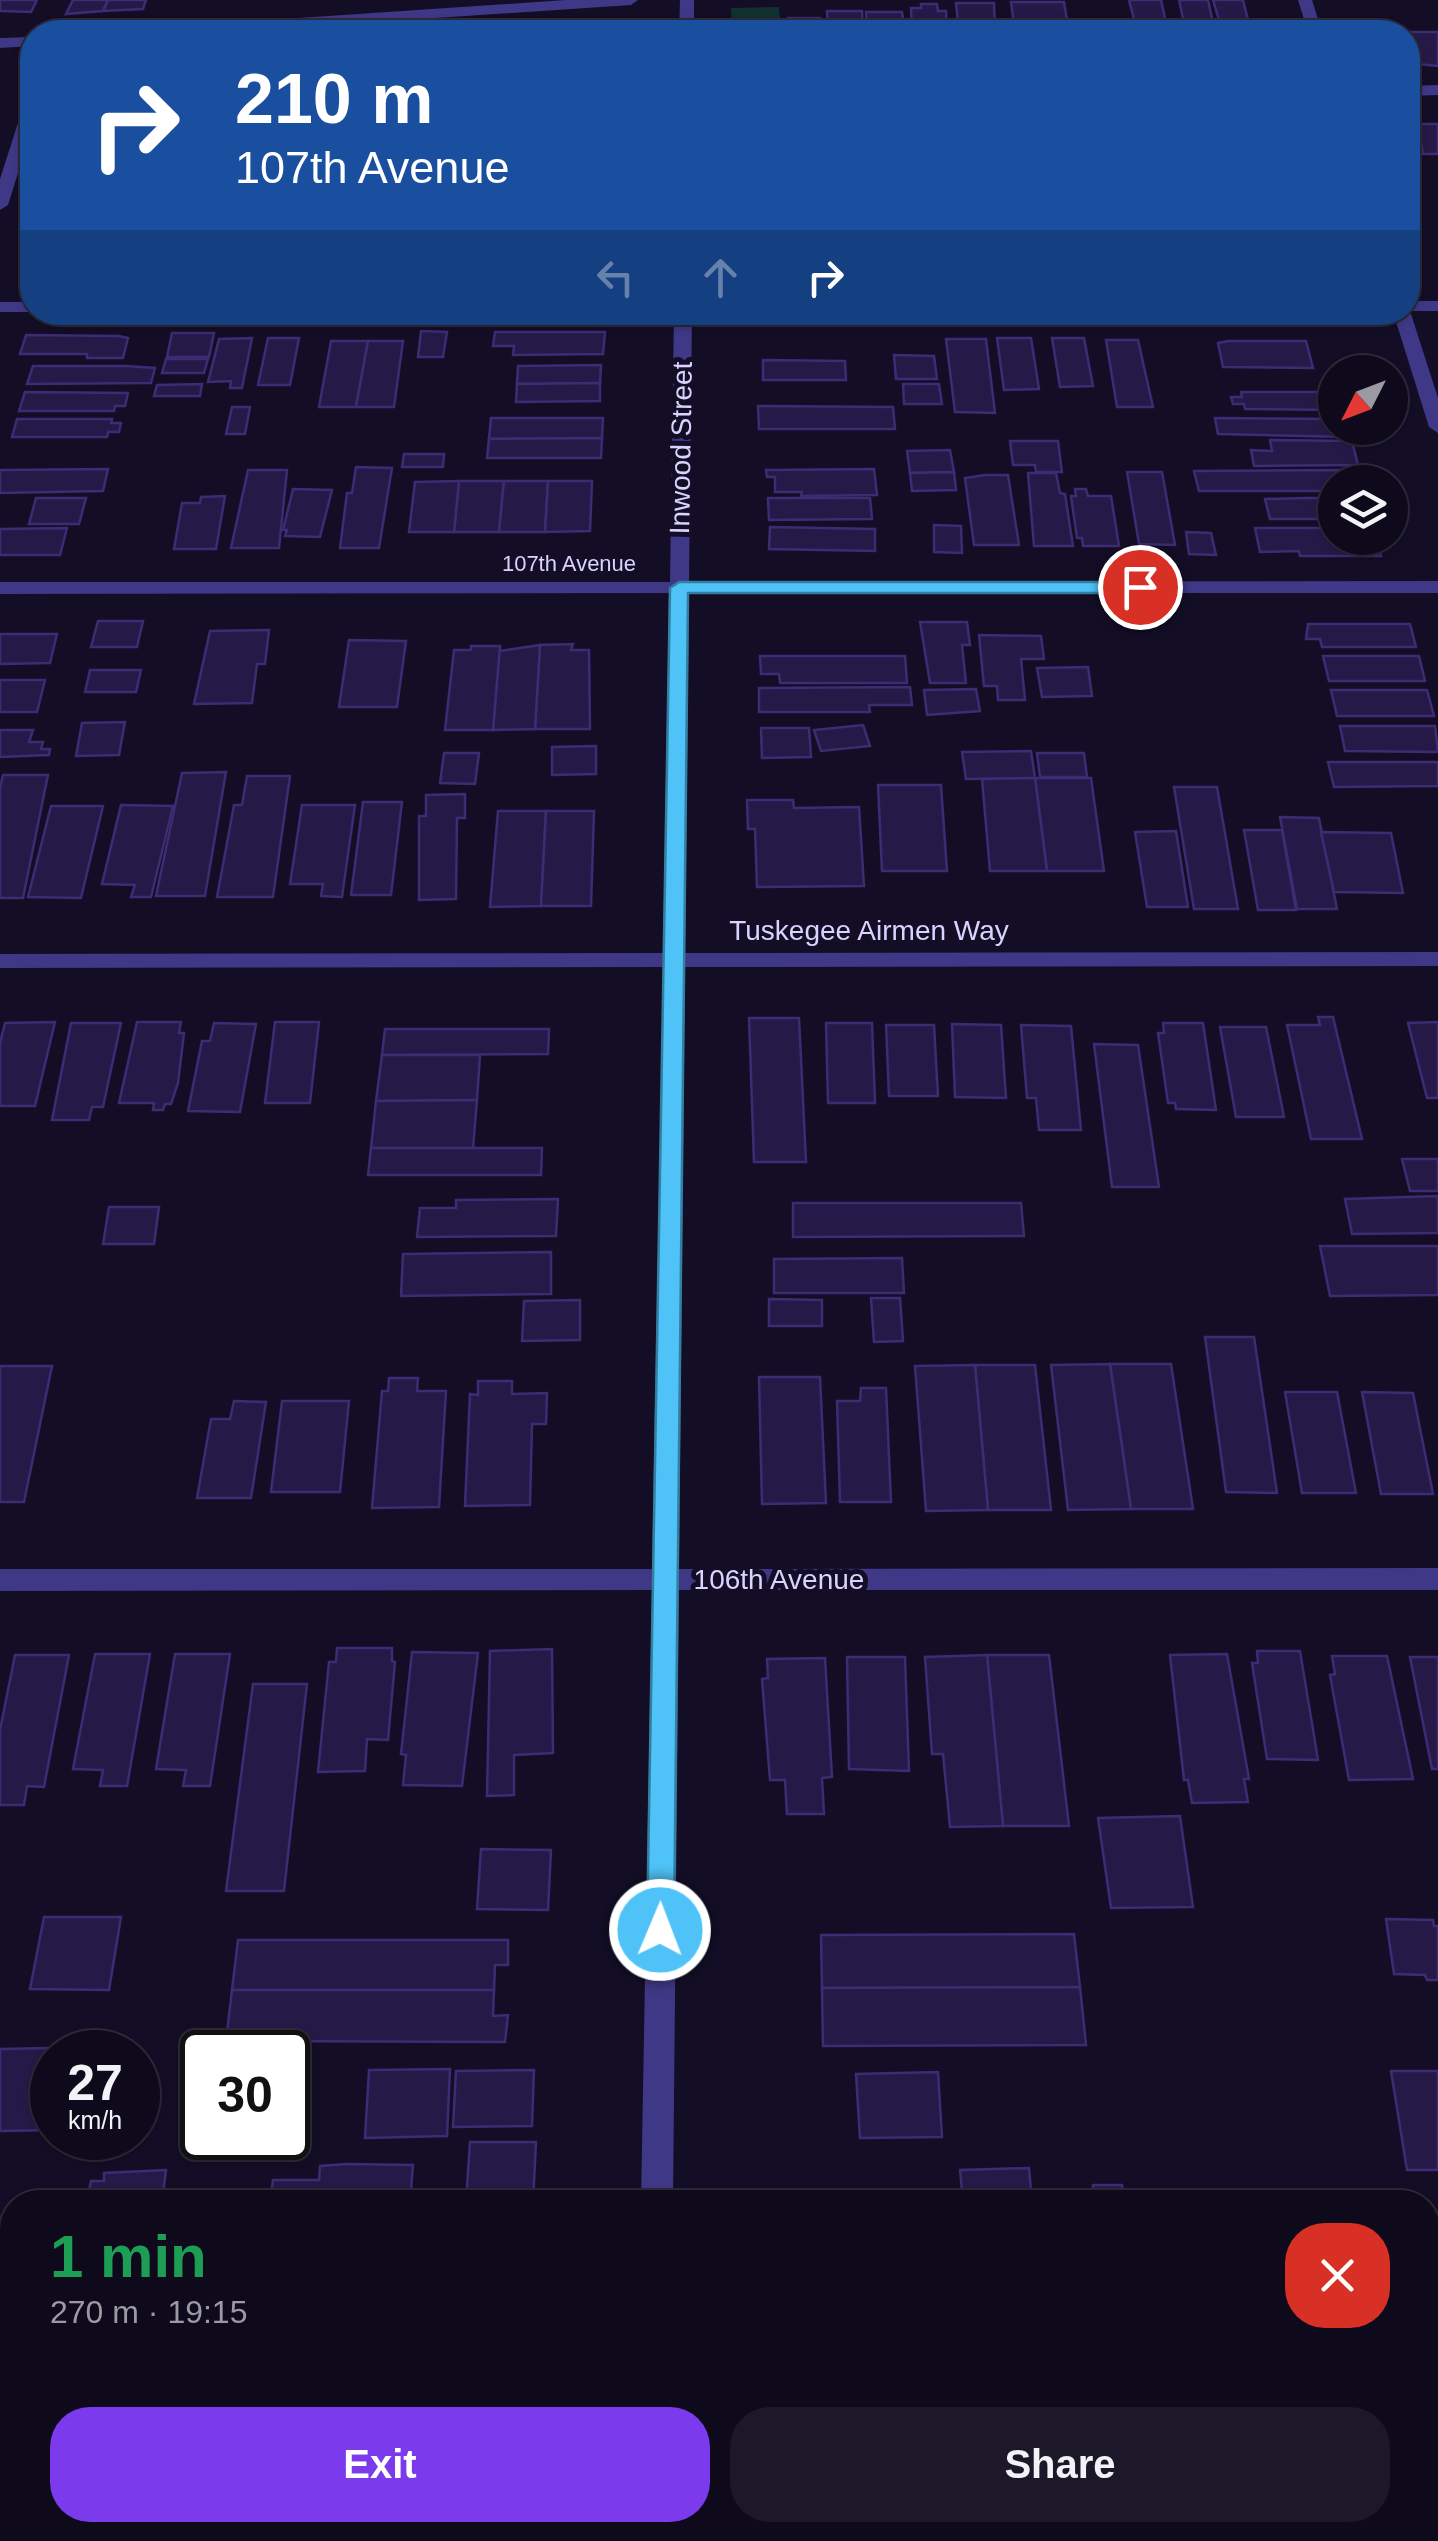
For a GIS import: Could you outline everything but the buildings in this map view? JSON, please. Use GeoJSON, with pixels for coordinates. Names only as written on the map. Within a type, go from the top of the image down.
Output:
{"type":"FeatureCollection","features":[{"type":"Feature","properties":{"kind":"street"},"geometry":{"type":"LineString","coordinates":[[341,20],[631,0]]}},
{"type":"Feature","properties":{"kind":"street"},"geometry":{"type":"LineString","coordinates":[[0,205],[20,142]]}},
{"type":"Feature","properties":{"kind":"street","name":"Inwood Street"},"geometry":{"type":"LineString","coordinates":[[656,2190],[683,325]]}},
{"type":"Feature","properties":{"kind":"street"},"geometry":{"type":"LineString","coordinates":[[1406,325],[1438,427]]}},
{"type":"Feature","properties":{"kind":"street","name":"107th Avenue"},"geometry":{"type":"LineString","coordinates":[[0,588],[1438,587]]}},
{"type":"Feature","properties":{"kind":"street","name":"Tuskegee Airmen Way"},"geometry":{"type":"LineString","coordinates":[[0,961],[1438,960]]}},
{"type":"Feature","properties":{"kind":"street","name":"106th Avenue"},"geometry":{"type":"LineString","coordinates":[[0,1580],[1438,1578]]}},
{"type":"Feature","properties":{"kind":"green space"},"geometry":{"type":"Polygon","coordinates":[[[779,7],[780,20],[732,20],[731,8],[779,7]]]}},
{"type":"Feature","properties":{"kind":"route"},"geometry":{"type":"LineString","coordinates":[[660,1930],[679,588],[1140,587]]}}]}
